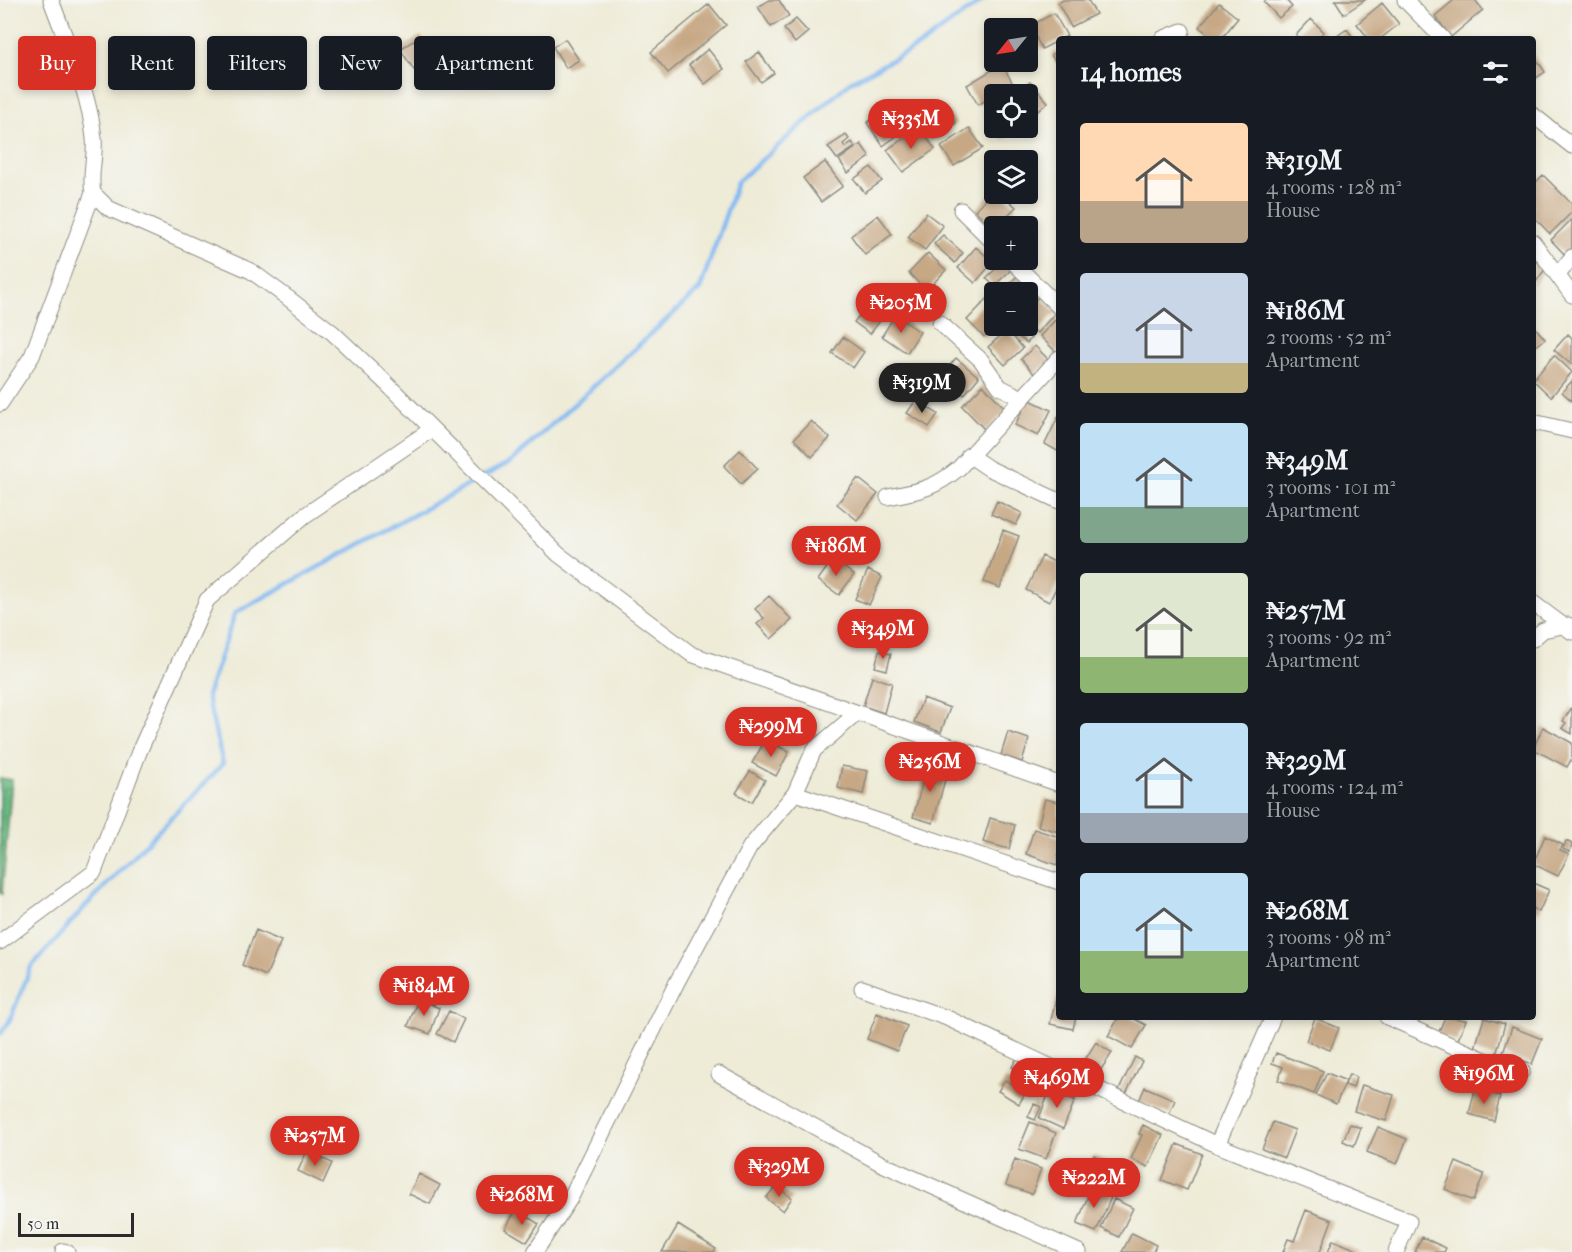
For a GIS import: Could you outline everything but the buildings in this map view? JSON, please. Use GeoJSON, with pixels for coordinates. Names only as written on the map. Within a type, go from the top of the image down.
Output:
{"type":"FeatureCollection","features":[{"type":"Feature","properties":{"kind":"street"},"geometry":{"type":"LineString","coordinates":[[0,404],[32,356],[93,193],[90,179],[94,140],[89,111],[51,0]]}},
{"type":"Feature","properties":{"kind":"street"},"geometry":{"type":"LineString","coordinates":[[1405,0],[1440,36]]}},
{"type":"Feature","properties":{"kind":"street"},"geometry":{"type":"LineString","coordinates":[[1170,36],[1182,31]]}},
{"type":"Feature","properties":{"kind":"street"},"geometry":{"type":"LineString","coordinates":[[1536,117],[1572,146]]}},
{"type":"Feature","properties":{"kind":"street"},"geometry":{"type":"LineString","coordinates":[[93,193],[108,208],[251,271],[333,333],[558,554],[691,654],[855,714],[1056,783]]}},
{"type":"Feature","properties":{"kind":"street"},"geometry":{"type":"LineString","coordinates":[[961,210],[984,233]]}},
{"type":"Feature","properties":{"kind":"street"},"geometry":{"type":"LineString","coordinates":[[1536,246],[1572,295]]}},
{"type":"Feature","properties":{"kind":"street"},"geometry":{"type":"LineString","coordinates":[[1557,275],[1572,257]]}},
{"type":"Feature","properties":{"kind":"street"},"geometry":{"type":"LineString","coordinates":[[1021,270],[1056,304]]}},
{"type":"Feature","properties":{"kind":"street"},"geometry":{"type":"LineString","coordinates":[[940,323],[981,360],[1000,387],[1022,398]]}},
{"type":"Feature","properties":{"kind":"street"},"geometry":{"type":"LineString","coordinates":[[888,497],[927,489],[941,483],[1056,361]]}},
{"type":"Feature","properties":{"kind":"street"},"geometry":{"type":"LineString","coordinates":[[1536,423],[1572,431]]}},
{"type":"Feature","properties":{"kind":"street"},"geometry":{"type":"LineString","coordinates":[[0,942],[94,872],[138,752],[207,600],[304,516],[432,429]]}},
{"type":"Feature","properties":{"kind":"street"},"geometry":{"type":"LineString","coordinates":[[969,455],[988,468],[1056,500]]}},
{"type":"Feature","properties":{"kind":"street"},"geometry":{"type":"LineString","coordinates":[[1536,612],[1541,628],[1570,627]]}},
{"type":"Feature","properties":{"kind":"street"},"geometry":{"type":"LineString","coordinates":[[535,1252],[571,1197],[677,982],[750,847],[795,793],[814,750],[855,714]]}},
{"type":"Feature","properties":{"kind":"street"},"geometry":{"type":"LineString","coordinates":[[795,793],[1056,881]]}},
{"type":"Feature","properties":{"kind":"street"},"geometry":{"type":"LineString","coordinates":[[862,988],[947,1018],[1216,1145],[1409,1221],[1396,1252]]}},
{"type":"Feature","properties":{"kind":"street"},"geometry":{"type":"LineString","coordinates":[[1216,1145],[1272,1020]]}},
{"type":"Feature","properties":{"kind":"street"},"geometry":{"type":"LineString","coordinates":[[1394,1020],[1492,1063],[1522,1071]]}},
{"type":"Feature","properties":{"kind":"street"},"geometry":{"type":"LineString","coordinates":[[719,1074],[882,1164],[1078,1252]]}},
{"type":"Feature","properties":{"kind":"green space"},"geometry":{"type":"Polygon","coordinates":[[[0,778],[12,780],[2,894],[0,893],[0,778]]]}},
{"type":"Feature","properties":{"kind":"waterway"},"geometry":{"type":"LineString","coordinates":[[0,1034],[9,1022],[31,967],[83,909],[223,764],[207,696],[235,613],[512,461],[700,289],[737,182],[850,82],[920,45],[983,0]]}}]}
